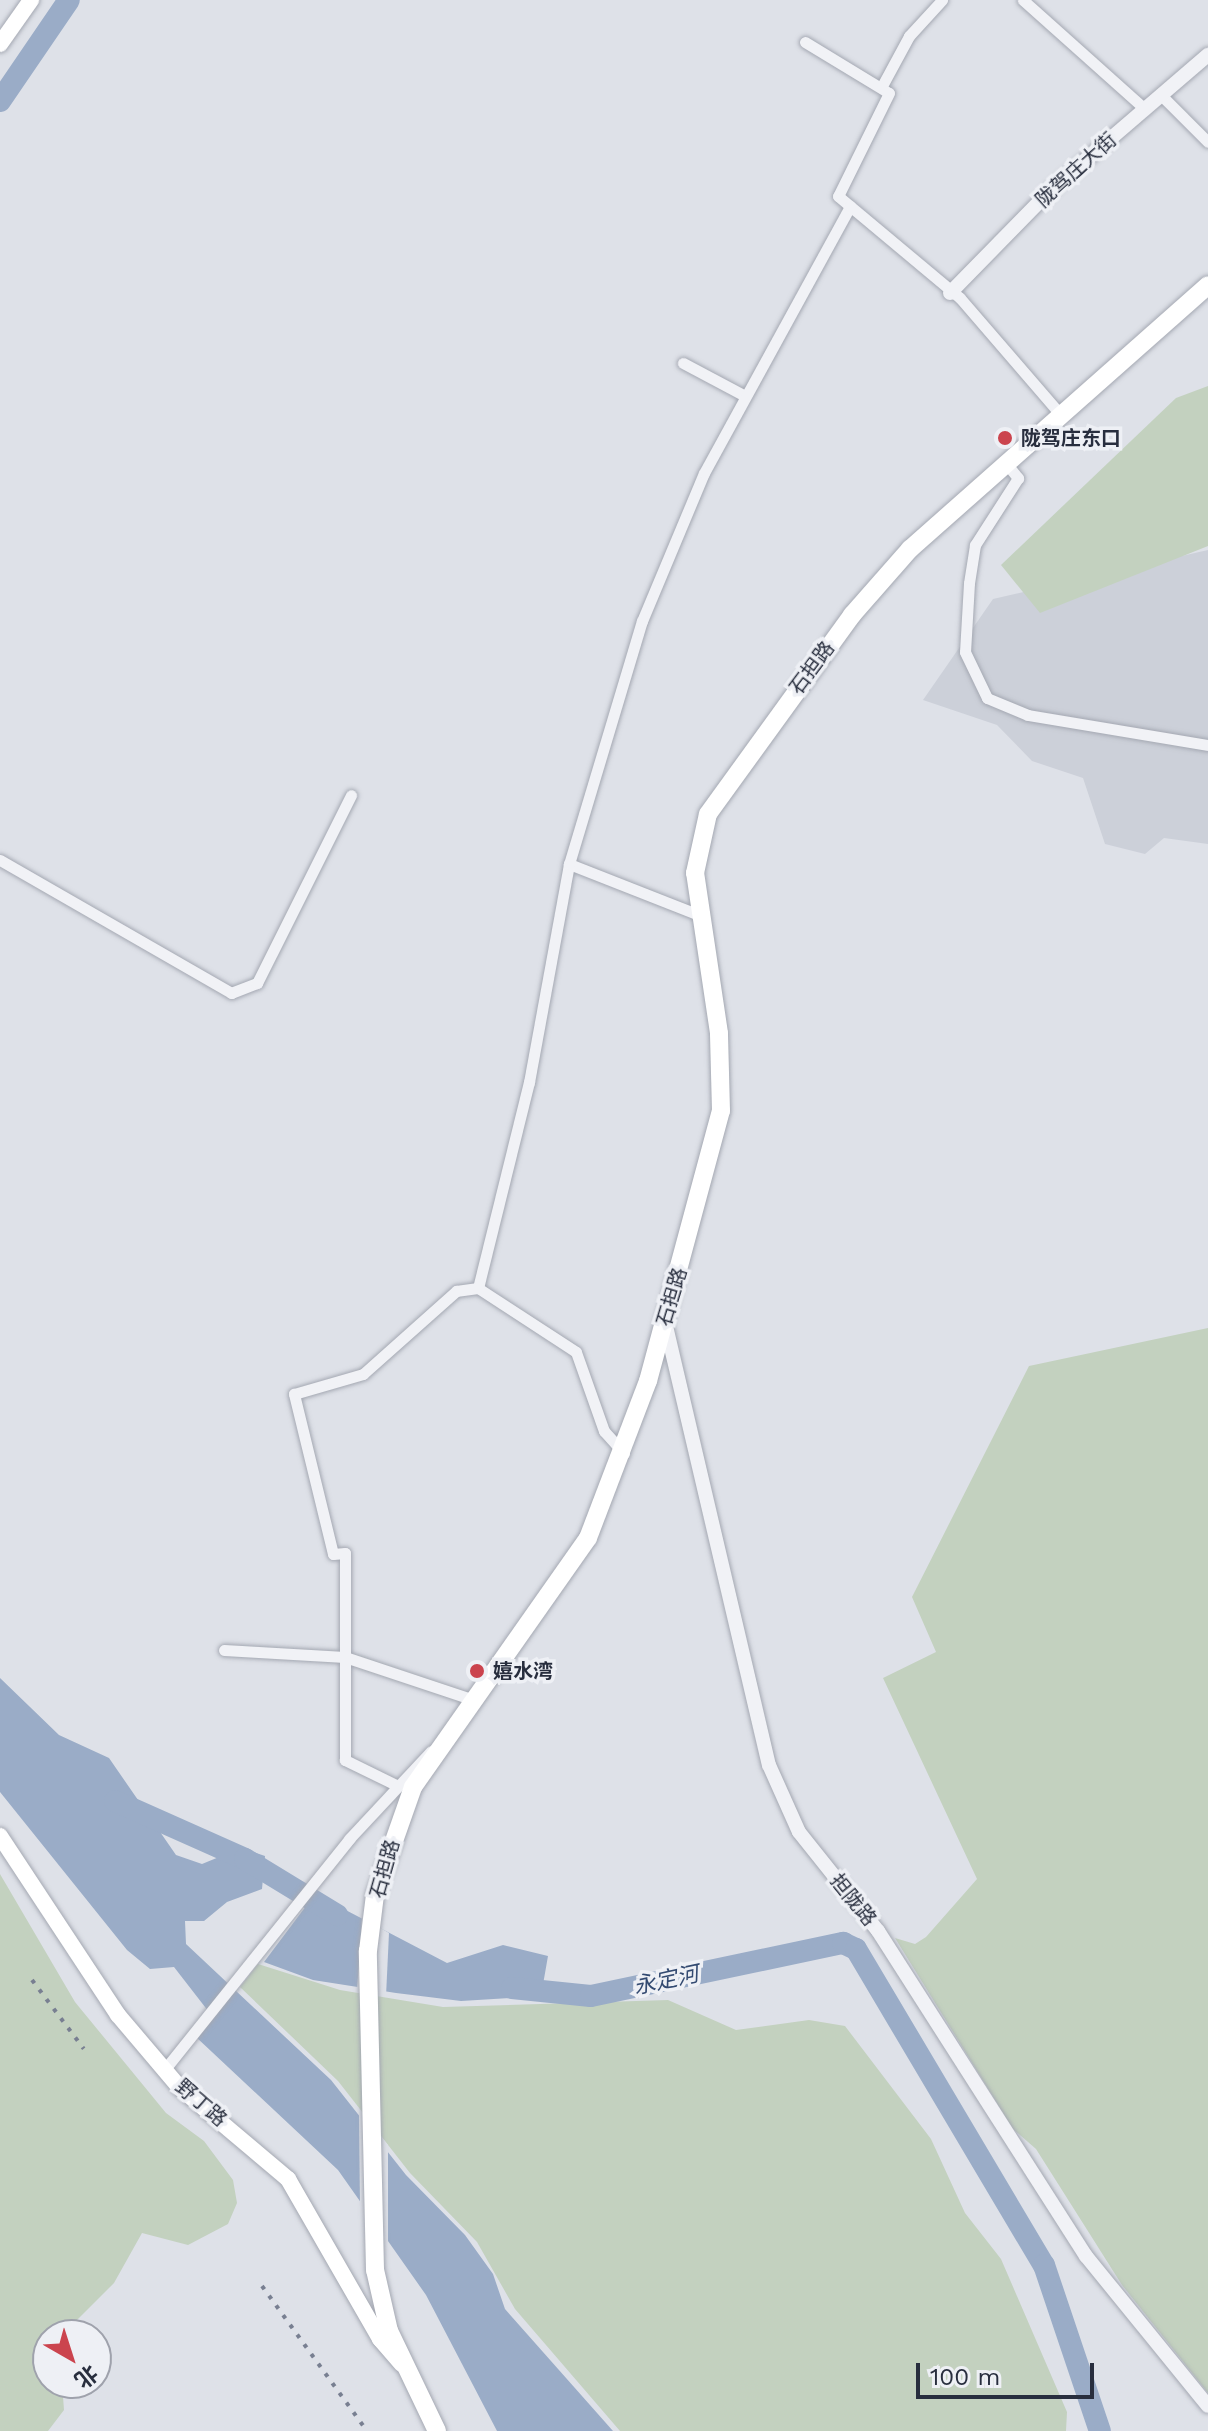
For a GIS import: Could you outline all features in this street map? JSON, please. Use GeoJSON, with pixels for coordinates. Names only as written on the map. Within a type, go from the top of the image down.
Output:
{"type":"FeatureCollection","features":[{"type":"Feature","properties":{"kind":"main road"},"geometry":{"type":"LineString","coordinates":[[0,44],[31,0]]}},
{"type":"Feature","properties":{"kind":"main road","name":"石担路"},"geometry":{"type":"LineString","coordinates":[[437,2431],[389,2331],[370,2204],[368,1951],[375,1895],[401,1812],[443,1739],[563,1583],[624,1453],[721,1111],[719,1033],[699,915],[700,840],[722,789],[883,578],[1005,462],[1208,285]]}},
{"type":"Feature","properties":{"kind":"main road","name":"野丁路"},"geometry":{"type":"LineString","coordinates":[[0,1836],[118,2015],[165,2069],[288,2179],[380,2339],[403,2365]]}},
{"type":"Feature","properties":{"kind":"street"},"geometry":{"type":"LineString","coordinates":[[882,86],[909,36],[942,0]]}},
{"type":"Feature","properties":{"kind":"street"},"geometry":{"type":"LineString","coordinates":[[1023,0],[1145,109]]}},
{"type":"Feature","properties":{"kind":"street"},"geometry":{"type":"LineString","coordinates":[[805,42],[889,93],[838,196],[950,293],[1060,414]]}},
{"type":"Feature","properties":{"kind":"street","name":"陇驾庄大街"},"geometry":{"type":"LineString","coordinates":[[950,293],[1052,189],[1208,55]]}},
{"type":"Feature","properties":{"kind":"street"},"geometry":{"type":"LineString","coordinates":[[1161,95],[1208,142]]}},
{"type":"Feature","properties":{"kind":"street"},"geometry":{"type":"LineString","coordinates":[[478,1288],[529,1082],[569,864],[642,621],[745,396],[850,206]]}},
{"type":"Feature","properties":{"kind":"street"},"geometry":{"type":"LineString","coordinates":[[683,363],[745,396]]}},
{"type":"Feature","properties":{"kind":"street"},"geometry":{"type":"LineString","coordinates":[[1005,462],[1018,478],[975,545],[968,597],[965,652],[987,698],[1028,715],[1208,745]]}},
{"type":"Feature","properties":{"kind":"street"},"geometry":{"type":"LineString","coordinates":[[0,860],[231,993],[257,983],[351,795]]}},
{"type":"Feature","properties":{"kind":"street"},"geometry":{"type":"LineString","coordinates":[[569,864],[699,915]]}},
{"type":"Feature","properties":{"kind":"street"},"geometry":{"type":"LineString","coordinates":[[396,1785],[345,1760],[345,1553],[333,1554],[294,1394],[363,1374],[456,1291],[478,1288],[576,1352],[604,1431],[624,1453]]}},
{"type":"Feature","properties":{"kind":"street","name":"担陇路"},"geometry":{"type":"LineString","coordinates":[[664,1318],[769,1765],[799,1832],[878,1931],[1086,2256],[1208,2406]]}},
{"type":"Feature","properties":{"kind":"street"},"geometry":{"type":"LineString","coordinates":[[224,1650],[345,1657],[474,1700]]}},
{"type":"Feature","properties":{"kind":"street"},"geometry":{"type":"LineString","coordinates":[[165,2069],[176,2050],[326,1867],[396,1785],[443,1739]]}},
{"type":"Feature","properties":{"kind":"shaded area"},"geometry":{"type":"Polygon","coordinates":[[[1208,550],[1208,844],[1164,838],[1145,854],[1105,844],[1083,778],[1032,761],[997,725],[923,700],[993,599],[1208,550]]]}},
{"type":"Feature","properties":{"kind":"green space"},"geometry":{"type":"Polygon","coordinates":[[[1208,386],[1208,546],[1040,613],[1001,565],[1176,398],[1208,386]]]}},
{"type":"Feature","properties":{"kind":"green space"},"geometry":{"type":"Polygon","coordinates":[[[1208,1328],[1208,2393],[1122,2285],[1036,2149],[1013,2129],[895,1938],[915,1944],[926,1937],[977,1879],[883,1678],[936,1652],[912,1597],[1029,1366],[1208,1328]]]}},
{"type":"Feature","properties":{"kind":"green space"},"geometry":{"type":"Polygon","coordinates":[[[0,1874],[75,2002],[166,2113],[204,2141],[233,2180],[237,2203],[228,2224],[188,2245],[142,2233],[114,2283],[78,2319],[32,2319],[32,2399],[63,2399],[64,2410],[48,2431],[0,2431],[0,1874]]]}},
{"type":"Feature","properties":{"kind":"green space"},"geometry":{"type":"Polygon","coordinates":[[[258,1964],[340,1990],[443,2007],[668,2000],[736,2030],[809,2020],[845,2026],[931,2139],[965,2213],[1001,2259],[1067,2412],[1066,2431],[620,2431],[515,2309],[477,2242],[410,2173],[338,2081],[240,1987],[258,1964]]]}},
{"type":"Feature","properties":{"kind":"water"},"geometry":{"type":"Polygon","coordinates":[[[0,1678],[59,1735],[109,1758],[176,1855],[202,1864],[241,1848],[265,1856],[262,1889],[227,1902],[204,1921],[185,1921],[186,1944],[331,2080],[406,2175],[465,2235],[493,2274],[505,2309],[613,2431],[497,2431],[426,2295],[338,2170],[196,2037],[212,2016],[174,1967],[150,1969],[127,1950],[0,1792],[0,1678]]]}},
{"type":"Feature","properties":{"kind":"water"},"geometry":{"type":"Polygon","coordinates":[[[315,1894],[447,1963],[503,1945],[548,1956],[541,1996],[461,2001],[313,1980],[264,1962],[315,1894]]]}},
{"type":"Feature","properties":{"kind":"pier"},"geometry":{"type":"Polygon","coordinates":[[[362,1917],[389,1933],[386,1996],[357,1991],[362,1917]]]}},
{"type":"Feature","properties":{"kind":"pier"},"geometry":{"type":"Polygon","coordinates":[[[359,2109],[388,2145],[388,2248],[360,2208],[359,2109]]]}},
{"type":"Feature","properties":{"kind":"waterway","name":"永定河"},"geometry":{"type":"LineString","coordinates":[[0,101],[69,0]]}},
{"type":"Feature","properties":{"kind":"waterway","name":"永定河"},"geometry":{"type":"LineString","coordinates":[[115,1801],[245,1859],[337,1915]]}},
{"type":"Feature","properties":{"kind":"waterway","name":"永定河"},"geometry":{"type":"LineString","coordinates":[[512,1988],[591,1996],[843,1943],[856,1949],[1044,2265],[1100,2431]]}},
{"type":"Feature","properties":{"kind":"railway"},"geometry":{"type":"LineString","coordinates":[[32,1980],[84,2049]]}},
{"type":"Feature","properties":{"kind":"railway"},"geometry":{"type":"LineString","coordinates":[[262,2286],[367,2431]]}},
{"type":"Feature","properties":{"kind":"place","name":"陇驾庄东口"},"geometry":{"type":"Point","coordinates":[1005,438]}},
{"type":"Feature","properties":{"kind":"place","name":"嬉水湾"},"geometry":{"type":"Point","coordinates":[477,1671]}}]}
